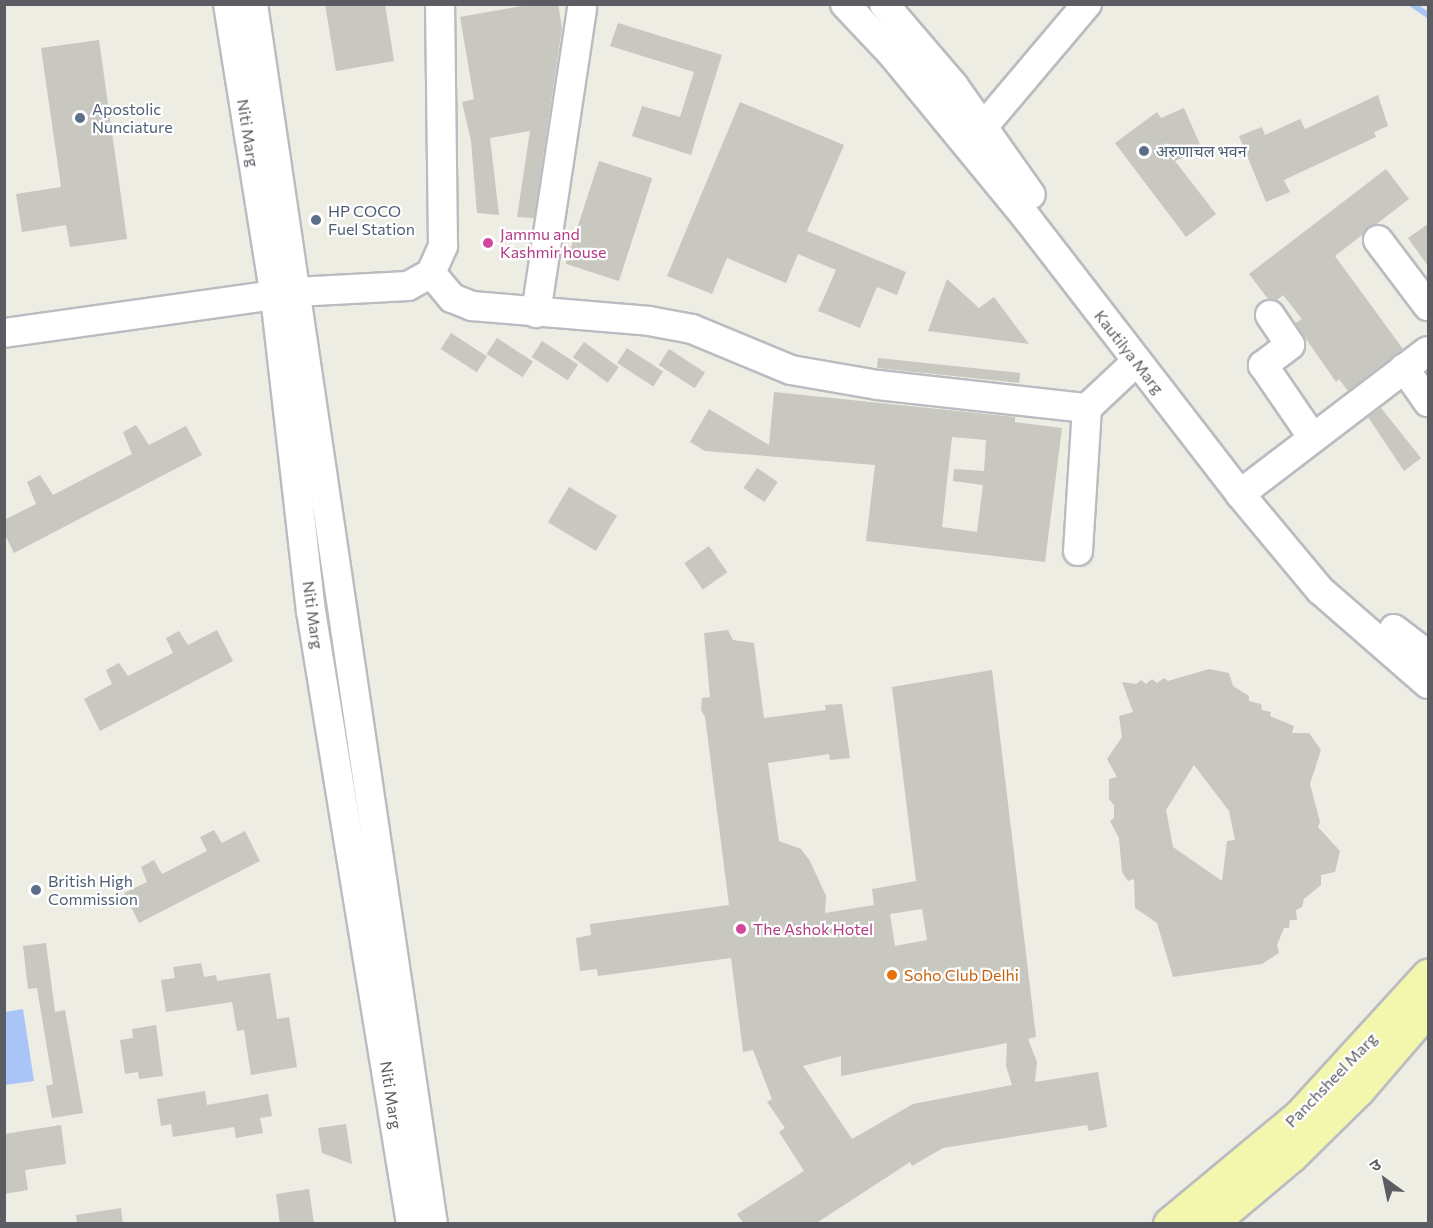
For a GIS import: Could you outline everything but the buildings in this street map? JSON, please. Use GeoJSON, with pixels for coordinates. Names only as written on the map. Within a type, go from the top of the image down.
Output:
{"type":"FeatureCollection","features":[{"type":"Feature","properties":{"kind":"main road","name":"Panchsheel Marg"},"geometry":{"type":"LineString","coordinates":[[1170,1224],[1300,1116],[1428,975]]}},
{"type":"Feature","properties":{"kind":"main road","name":"Panchsheel Marg"},"geometry":{"type":"LineString","coordinates":[[1209,1224],[1291,1155],[1358,1089],[1428,1007]]}},
{"type":"Feature","properties":{"kind":"street","name":"Niti Marg"},"geometry":{"type":"LineString","coordinates":[[228,4],[285,294],[433,1224]]}},
{"type":"Feature","properties":{"kind":"street","name":"Niti Marg"},"geometry":{"type":"LineString","coordinates":[[253,4],[285,294],[311,610],[411,1224]]}},
{"type":"Feature","properties":{"kind":"street"},"geometry":{"type":"LineString","coordinates":[[4,333],[285,294],[408,286],[431,273],[443,246],[440,4]]}},
{"type":"Feature","properties":{"kind":"street","name":"Kautilya Marg"},"geometry":{"type":"LineString","coordinates":[[845,4],[893,54],[1137,362],[1246,490],[1329,577],[1428,655]]}},
{"type":"Feature","properties":{"kind":"street","name":"Kautilya Marg"},"geometry":{"type":"LineString","coordinates":[[884,4],[954,86],[1108,296],[1210,424],[1246,490],[1320,590],[1428,684]]}},
{"type":"Feature","properties":{"kind":"street"},"geometry":{"type":"LineString","coordinates":[[983,127],[1087,4]]}},
{"type":"Feature","properties":{"kind":"street"},"geometry":{"type":"LineString","coordinates":[[536,313],[582,8]]}},
{"type":"Feature","properties":{"kind":"street"},"geometry":{"type":"LineString","coordinates":[[1378,240],[1428,306]]}},
{"type":"Feature","properties":{"kind":"street"},"geometry":{"type":"LineString","coordinates":[[431,273],[452,298],[472,306],[649,321],[692,329],[791,370],[824,378],[1087,408]]}},
{"type":"Feature","properties":{"kind":"street"},"geometry":{"type":"LineString","coordinates":[[1270,315],[1290,345],[1263,365],[1313,438]]}},
{"type":"Feature","properties":{"kind":"street"},"geometry":{"type":"LineString","coordinates":[[1246,490],[1428,351]]}},
{"type":"Feature","properties":{"kind":"street"},"geometry":{"type":"LineString","coordinates":[[1078,551],[1087,408],[1137,362]]}},
{"type":"Feature","properties":{"kind":"street"},"geometry":{"type":"LineString","coordinates":[[1404,368],[1428,402]]}},
{"type":"Feature","properties":{"kind":"water"},"geometry":{"type":"Polygon","coordinates":[[[23,1009],[34,1081],[5,1085],[5,1012],[23,1009]]]}},
{"type":"Feature","properties":{"kind":"waterway"},"geometry":{"type":"LineString","coordinates":[[1412,4],[1428,15]]}},
{"type":"Feature","properties":{"kind":"place","name":"Apostolic Nunciature"},"geometry":{"type":"Point","coordinates":[80,118]}},
{"type":"Feature","properties":{"kind":"place","name":"अरुणाचल भवन"},"geometry":{"type":"Point","coordinates":[1144,151]}},
{"type":"Feature","properties":{"kind":"place","name":"HP COCO Fuel Station"},"geometry":{"type":"Point","coordinates":[316,220]}},
{"type":"Feature","properties":{"kind":"place","name":"Jammu and Kashmir house"},"geometry":{"type":"Point","coordinates":[488,243]}},
{"type":"Feature","properties":{"kind":"place","name":"British High Commission"},"geometry":{"type":"Point","coordinates":[36,890]}},
{"type":"Feature","properties":{"kind":"place","name":"The Ashok Hotel"},"geometry":{"type":"Point","coordinates":[741,929]}},
{"type":"Feature","properties":{"kind":"place","name":"Soho Club Delhi"},"geometry":{"type":"Point","coordinates":[892,975]}}]}
